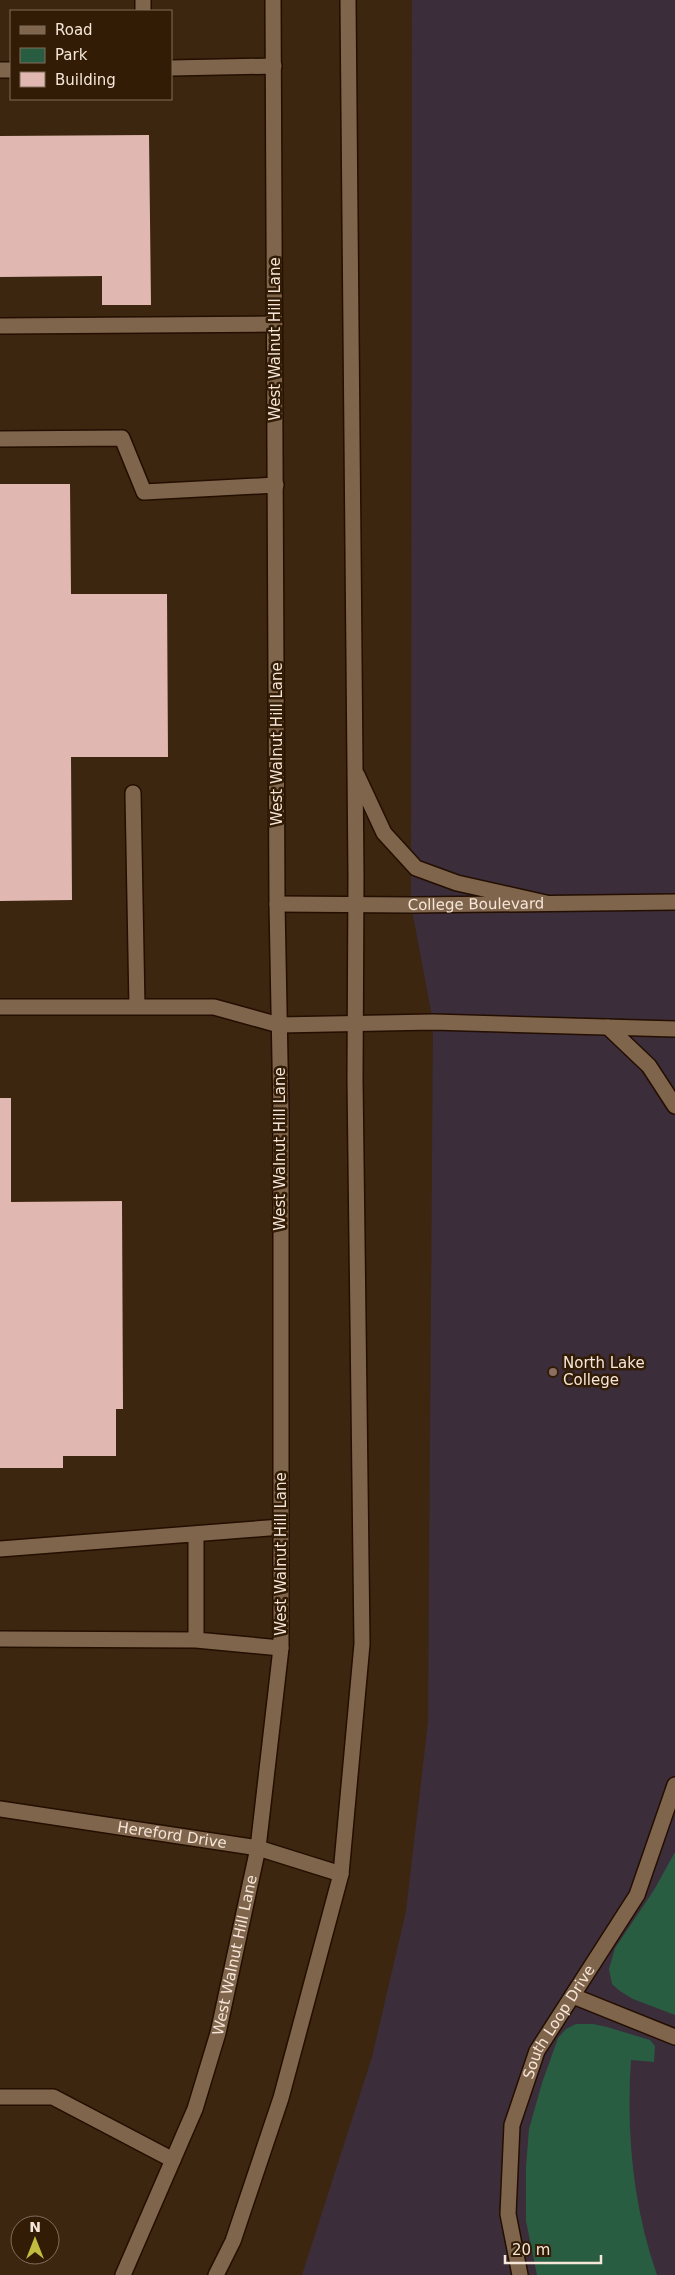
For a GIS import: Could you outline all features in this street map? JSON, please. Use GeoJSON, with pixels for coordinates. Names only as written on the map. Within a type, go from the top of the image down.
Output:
{"type":"FeatureCollection","features":[{"type":"Feature","properties":{"kind":"main road","name":"West Walnut Hill Lane"},"geometry":{"type":"LineString","coordinates":[[123,2275],[194,2109],[218,2033],[258,1848],[281,1648],[281,1113],[277,904],[273,0]]}},
{"type":"Feature","properties":{"kind":"main road"},"geometry":{"type":"LineString","coordinates":[[216,2275],[233,2240],[281,2098],[341,1874],[362,1644],[355,1023],[356,905],[348,0]]}},
{"type":"Feature","properties":{"kind":"main road"},"geometry":{"type":"LineString","coordinates":[[172,68],[274,66]]}},
{"type":"Feature","properties":{"kind":"main road"},"geometry":{"type":"LineString","coordinates":[[0,326],[275,324]]}},
{"type":"Feature","properties":{"kind":"main road"},"geometry":{"type":"LineString","coordinates":[[0,439],[122,438],[144,492],[276,485]]}},
{"type":"Feature","properties":{"kind":"main road"},"geometry":{"type":"LineString","coordinates":[[355,771],[384,833],[416,868],[457,883],[546,903]]}},
{"type":"Feature","properties":{"kind":"main road"},"geometry":{"type":"LineString","coordinates":[[133,792],[137,1007]]}},
{"type":"Feature","properties":{"kind":"main road","name":"College Boulevard"},"geometry":{"type":"LineString","coordinates":[[277,904],[675,902]]}},
{"type":"Feature","properties":{"kind":"main road"},"geometry":{"type":"LineString","coordinates":[[0,1007],[214,1007],[279,1024],[433,1022],[675,1029]]}},
{"type":"Feature","properties":{"kind":"main road"},"geometry":{"type":"LineString","coordinates":[[608,1027],[649,1066],[675,1106]]}},
{"type":"Feature","properties":{"kind":"main road"},"geometry":{"type":"LineString","coordinates":[[0,1549],[281,1527]]}},
{"type":"Feature","properties":{"kind":"main road"},"geometry":{"type":"LineString","coordinates":[[196,1534],[196,1640]]}},
{"type":"Feature","properties":{"kind":"main road"},"geometry":{"type":"LineString","coordinates":[[0,1639],[196,1640],[281,1648]]}},
{"type":"Feature","properties":{"kind":"main road","name":"South Loop Drive"},"geometry":{"type":"LineString","coordinates":[[520,2275],[508,2214],[512,2125],[537,2052],[637,1895],[675,1785]]}},
{"type":"Feature","properties":{"kind":"main road","name":"Hereford Drive"},"geometry":{"type":"LineString","coordinates":[[0,1809],[258,1848],[341,1874]]}},
{"type":"Feature","properties":{"kind":"main road"},"geometry":{"type":"LineString","coordinates":[[572,1996],[675,2037]]}},
{"type":"Feature","properties":{"kind":"main road"},"geometry":{"type":"LineString","coordinates":[[0,2097],[53,2097],[173,2160]]}},
{"type":"Feature","properties":{"kind":"shaded area","name":"North Lake College"},"geometry":{"type":"Polygon","coordinates":[[[412,0],[675,0],[675,2275],[302,2275],[372,2057],[406,1911],[428,1722],[433,1022],[411,905],[412,0]]]}},
{"type":"Feature","properties":{"kind":"green space"},"geometry":{"type":"Polygon","coordinates":[[[675,1852],[675,2015],[633,1999],[620,1991],[612,1984],[609,1969],[615,1948],[654,1890],[675,1852]]]}},
{"type":"Feature","properties":{"kind":"green space"},"geometry":{"type":"Polygon","coordinates":[[[576,2024],[593,2024],[607,2027],[650,2040],[655,2046],[654,2062],[631,2060],[630,2115],[633,2169],[637,2196],[642,2223],[657,2275],[537,2275],[526,2221],[526,2167],[529,2129],[542,2083],[558,2038],[566,2029],[576,2024]]]}},
{"type":"Feature","properties":{"kind":"building"},"geometry":{"type":"Polygon","coordinates":[[[149,135],[151,305],[102,305],[102,276],[0,277],[0,136],[149,135]]]}},
{"type":"Feature","properties":{"kind":"building"},"geometry":{"type":"Polygon","coordinates":[[[0,484],[70,484],[71,594],[167,594],[168,757],[71,757],[72,900],[0,901],[0,484]]]}},
{"type":"Feature","properties":{"kind":"building"},"geometry":{"type":"Polygon","coordinates":[[[0,1098],[11,1098],[11,1202],[122,1201],[123,1409],[116,1409],[116,1456],[63,1456],[63,1468],[0,1468],[0,1098]]]}},
{"type":"Feature","properties":{"kind":"place","name":"North Lake College"},"geometry":{"type":"Point","coordinates":[553,1372]}}]}
